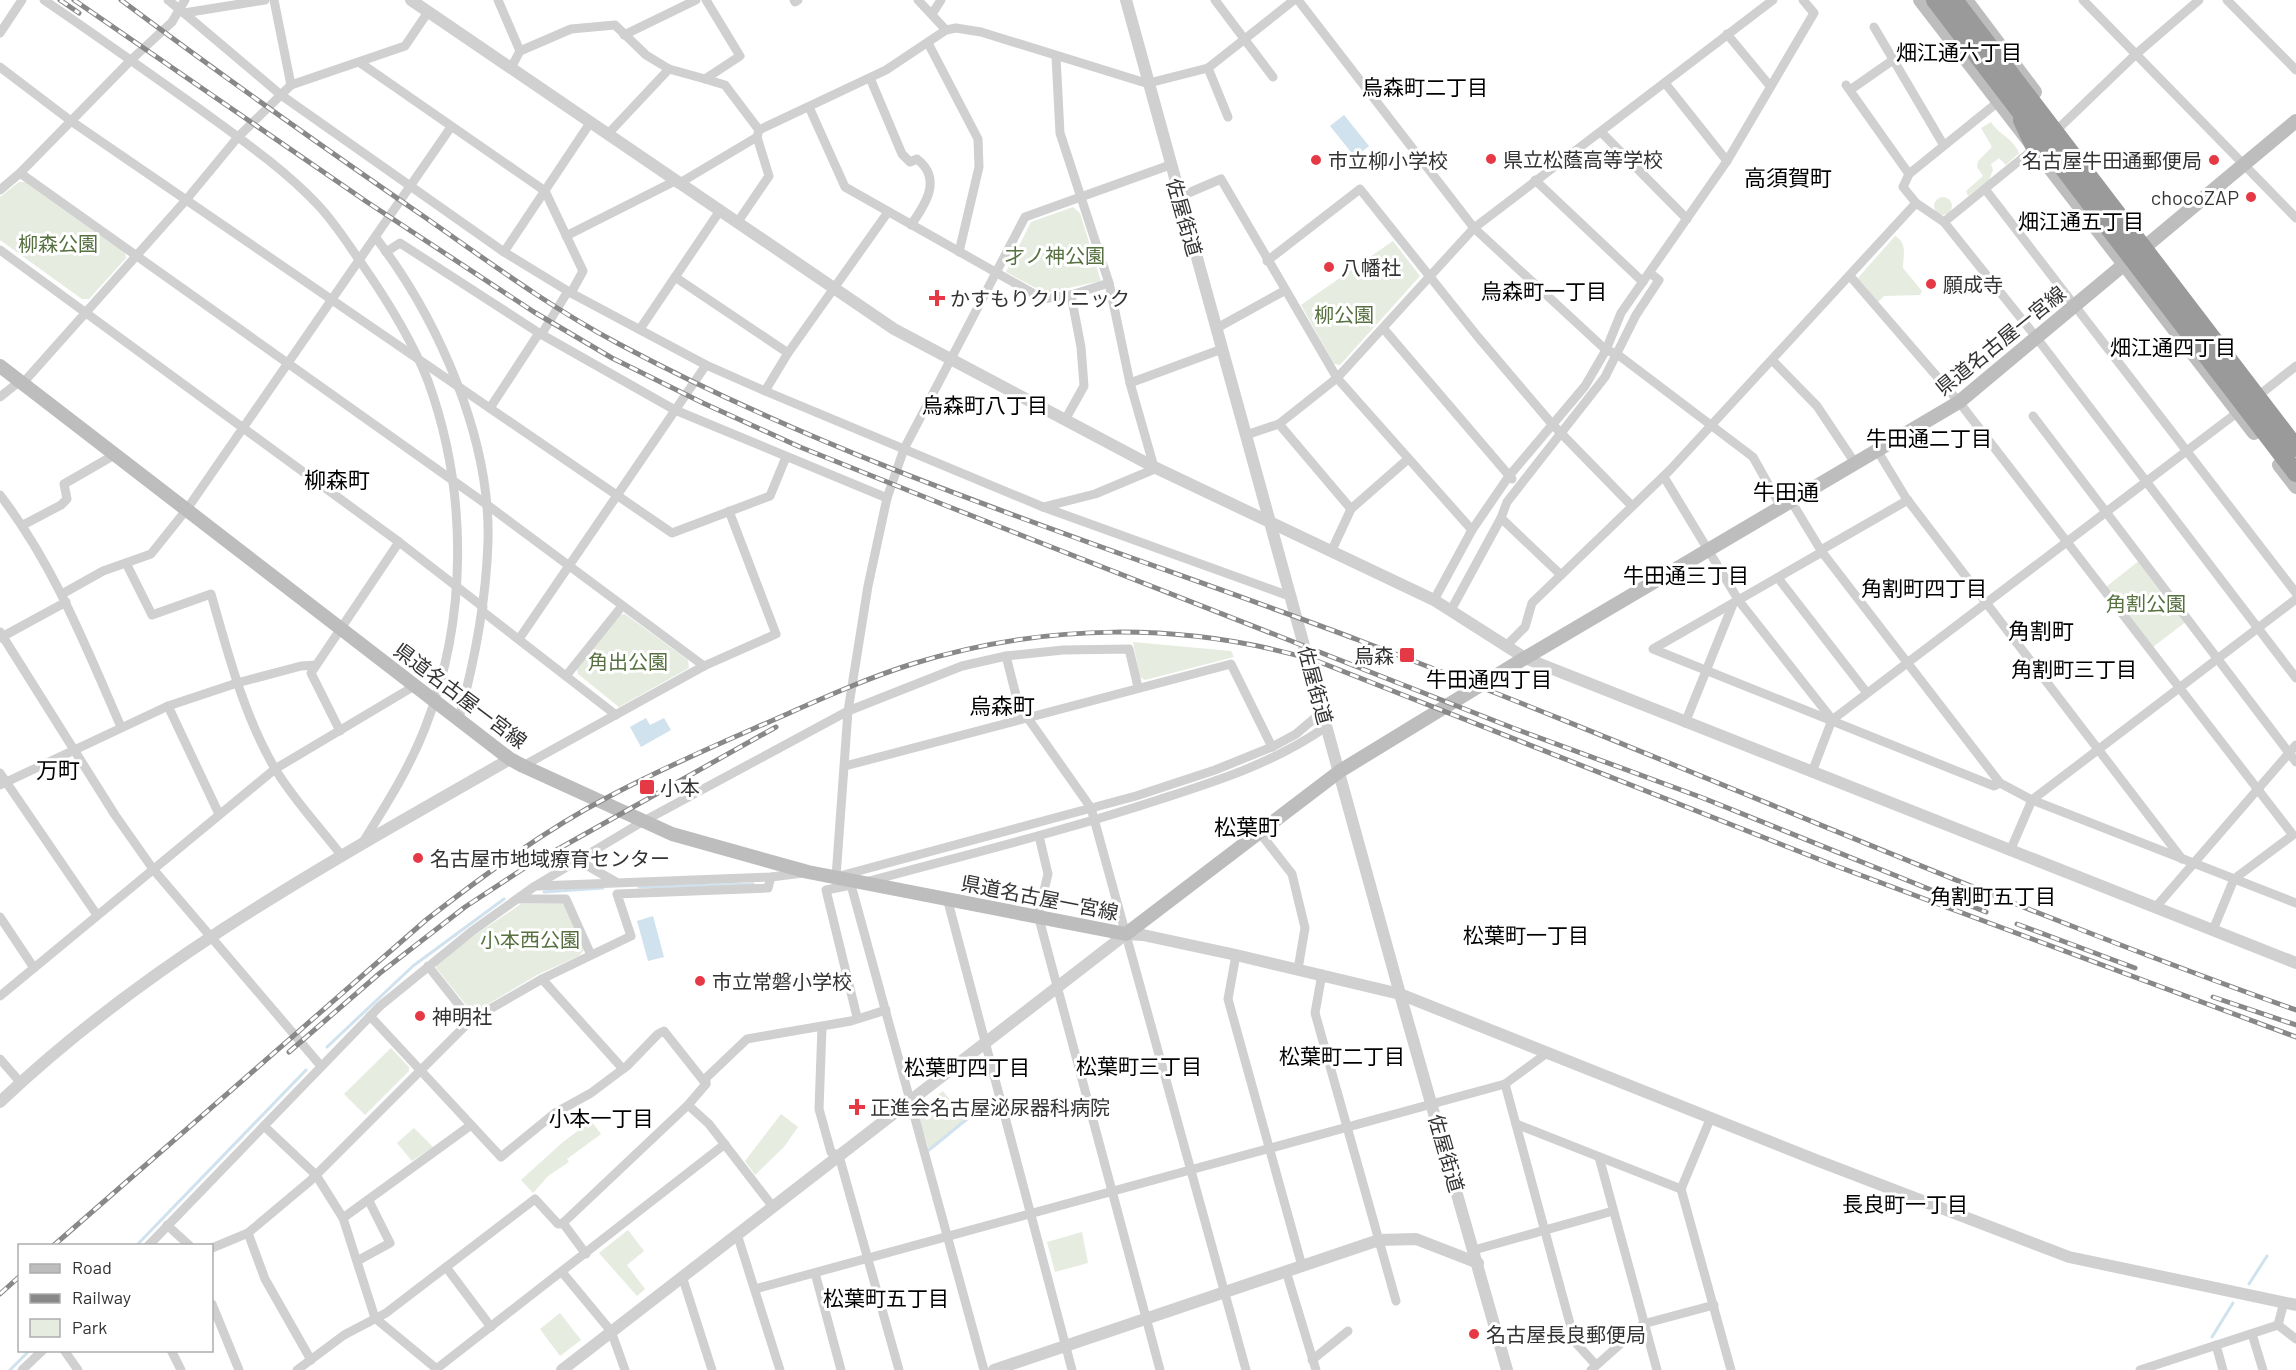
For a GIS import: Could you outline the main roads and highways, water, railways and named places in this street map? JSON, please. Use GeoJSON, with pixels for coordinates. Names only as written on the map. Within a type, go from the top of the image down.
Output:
{"type":"FeatureCollection","features":[{"type":"Feature","properties":{"kind":"highway"},"geometry":{"type":"LineString","coordinates":[[1935,0],[2296,473]]}},
{"type":"Feature","properties":{"kind":"highway"},"geometry":{"type":"LineString","coordinates":[[1943,0],[1973,40],[2021,119],[2035,148]]}},
{"type":"Feature","properties":{"kind":"highway"},"geometry":{"type":"LineString","coordinates":[[1954,0],[2296,448]]}},
{"type":"Feature","properties":{"kind":"main road"},"geometry":{"type":"LineString","coordinates":[[1920,0],[2296,487]]}},
{"type":"Feature","properties":{"kind":"main road"},"geometry":{"type":"LineString","coordinates":[[1966,0],[2296,435]]}},
{"type":"Feature","properties":{"kind":"main road","name":"県道名古屋一宮線"},"geometry":{"type":"LineString","coordinates":[[0,366],[510,759],[523,766],[672,834],[808,872],[851,882],[866,882],[1038,915],[1126,934],[1340,771],[1525,658],[1959,402],[2296,121]]}},
{"type":"Feature","properties":{"kind":"water"},"geometry":{"type":"Polygon","coordinates":[[[1344,115],[1369,146],[1355,157],[1330,126],[1344,115]]]}},
{"type":"Feature","properties":{"kind":"water"},"geometry":{"type":"Polygon","coordinates":[[[646,718],[650,725],[664,718],[671,730],[641,747],[630,727],[646,718]]]}},
{"type":"Feature","properties":{"kind":"water"},"geometry":{"type":"Polygon","coordinates":[[[653,916],[664,957],[648,961],[637,921],[653,916]]]}},
{"type":"Feature","properties":{"kind":"waterway"},"geometry":{"type":"LineString","coordinates":[[639,887],[753,884]]}},
{"type":"Feature","properties":{"kind":"waterway"},"geometry":{"type":"LineString","coordinates":[[544,892],[603,888]]}},
{"type":"Feature","properties":{"kind":"waterway"},"geometry":{"type":"LineString","coordinates":[[327,1047],[413,966],[504,899]]}},
{"type":"Feature","properties":{"kind":"waterway"},"geometry":{"type":"LineString","coordinates":[[138,1244],[306,1070]]}},
{"type":"Feature","properties":{"kind":"waterway"},"geometry":{"type":"LineString","coordinates":[[929,1150],[988,1102]]}},
{"type":"Feature","properties":{"kind":"waterway"},"geometry":{"type":"LineString","coordinates":[[2249,1284],[2267,1256]]}},
{"type":"Feature","properties":{"kind":"waterway"},"geometry":{"type":"LineString","coordinates":[[2212,1337],[2233,1303]]}},
{"type":"Feature","properties":{"kind":"waterway"},"geometry":{"type":"LineString","coordinates":[[10,1370],[28,1352]]}},
{"type":"Feature","properties":{"kind":"railway"},"geometry":{"type":"LineString","coordinates":[[60,0],[79,13]]}},
{"type":"Feature","properties":{"kind":"railway"},"geometry":{"type":"LineString","coordinates":[[74,0],[367,202],[534,312],[612,358],[703,403],[800,447],[947,506],[1513,728],[1703,798],[1986,912]]}},
{"type":"Feature","properties":{"kind":"railway"},"geometry":{"type":"LineString","coordinates":[[121,0],[272,110],[521,284],[594,330],[708,389],[891,469],[1267,606],[1478,686],[2061,922],[2296,1010]]}},
{"type":"Feature","properties":{"kind":"railway"},"geometry":{"type":"LineString","coordinates":[[55,1244],[426,920],[493,870],[562,823],[664,769],[872,678],[962,650],[1063,634],[1114,632],[1216,639],[1267,648],[1317,661],[1836,866],[2296,1037]]}},
{"type":"Feature","properties":{"kind":"railway"},"geometry":{"type":"LineString","coordinates":[[289,1052],[380,973],[465,907],[526,867],[776,727]]}},
{"type":"Feature","properties":{"kind":"railway"},"geometry":{"type":"LineString","coordinates":[[2017,924],[2135,968]]}},
{"type":"Feature","properties":{"kind":"railway"},"geometry":{"type":"LineString","coordinates":[[2213,997],[2296,1025]]}},
{"type":"Feature","properties":{"kind":"railway"},"geometry":{"type":"LineString","coordinates":[[0,1294],[18,1278]]}},
{"type":"Feature","properties":{"kind":"place","name":"県立松蔭高等学校"},"geometry":{"type":"Point","coordinates":[1491,159]}},
{"type":"Feature","properties":{"kind":"place","name":"市立柳小学校"},"geometry":{"type":"Point","coordinates":[1316,160]}},
{"type":"Feature","properties":{"kind":"place","name":"名古屋牛田通郵便局"},"geometry":{"type":"Point","coordinates":[2214,160]}},
{"type":"Feature","properties":{"kind":"place","name":"chocoZAP"},"geometry":{"type":"Point","coordinates":[2251,197]}},
{"type":"Feature","properties":{"kind":"place","name":"八幡社"},"geometry":{"type":"Point","coordinates":[1329,267]}},
{"type":"Feature","properties":{"kind":"place","name":"願成寺"},"geometry":{"type":"Point","coordinates":[1931,284]}},
{"type":"Feature","properties":{"kind":"place","name":"かすもりクリニック"},"geometry":{"type":"Point","coordinates":[937,298]}},
{"type":"Feature","properties":{"kind":"place","name":"烏森"},"geometry":{"type":"Point","coordinates":[1407,655]}},
{"type":"Feature","properties":{"kind":"place","name":"小本"},"geometry":{"type":"Point","coordinates":[647,787]}},
{"type":"Feature","properties":{"kind":"place","name":"名古屋市地域療育センター"},"geometry":{"type":"Point","coordinates":[418,858]}},
{"type":"Feature","properties":{"kind":"place","name":"市立常磐小学校"},"geometry":{"type":"Point","coordinates":[700,981]}},
{"type":"Feature","properties":{"kind":"place","name":"神明社"},"geometry":{"type":"Point","coordinates":[420,1016]}},
{"type":"Feature","properties":{"kind":"place","name":"正進会名古屋泌尿器科病院"},"geometry":{"type":"Point","coordinates":[857,1107]}},
{"type":"Feature","properties":{"kind":"place","name":"名古屋長良郵便局"},"geometry":{"type":"Point","coordinates":[1474,1334]}},
{"type":"Feature","properties":{"kind":"district","name":"畑江通六丁目"},"geometry":{"type":"Point","coordinates":[1959,51]}},
{"type":"Feature","properties":{"kind":"district","name":"烏森町二丁目"},"geometry":{"type":"Point","coordinates":[1425,86]}},
{"type":"Feature","properties":{"kind":"district","name":"高須賀町"},"geometry":{"type":"Point","coordinates":[1788,177]}},
{"type":"Feature","properties":{"kind":"district","name":"畑江通五丁目"},"geometry":{"type":"Point","coordinates":[2081,220]}},
{"type":"Feature","properties":{"kind":"district","name":"烏森町一丁目"},"geometry":{"type":"Point","coordinates":[1544,290]}},
{"type":"Feature","properties":{"kind":"district","name":"畑江通四丁目"},"geometry":{"type":"Point","coordinates":[2173,346]}},
{"type":"Feature","properties":{"kind":"district","name":"烏森町八丁目"},"geometry":{"type":"Point","coordinates":[985,404]}},
{"type":"Feature","properties":{"kind":"district","name":"牛田通二丁目"},"geometry":{"type":"Point","coordinates":[1929,437]}},
{"type":"Feature","properties":{"kind":"district","name":"柳森町"},"geometry":{"type":"Point","coordinates":[337,479]}},
{"type":"Feature","properties":{"kind":"district","name":"牛田通"},"geometry":{"type":"Point","coordinates":[1786,491]}},
{"type":"Feature","properties":{"kind":"district","name":"牛田通三丁目"},"geometry":{"type":"Point","coordinates":[1686,574]}},
{"type":"Feature","properties":{"kind":"district","name":"角割町四丁目"},"geometry":{"type":"Point","coordinates":[1924,587]}},
{"type":"Feature","properties":{"kind":"district","name":"角割町"},"geometry":{"type":"Point","coordinates":[2041,630]}},
{"type":"Feature","properties":{"kind":"district","name":"角割町三丁目"},"geometry":{"type":"Point","coordinates":[2074,668]}},
{"type":"Feature","properties":{"kind":"district","name":"牛田通四丁目"},"geometry":{"type":"Point","coordinates":[1489,678]}},
{"type":"Feature","properties":{"kind":"district","name":"烏森町"},"geometry":{"type":"Point","coordinates":[1002,705]}},
{"type":"Feature","properties":{"kind":"district","name":"万町"},"geometry":{"type":"Point","coordinates":[58,769]}},
{"type":"Feature","properties":{"kind":"district","name":"松葉町"},"geometry":{"type":"Point","coordinates":[1247,826]}},
{"type":"Feature","properties":{"kind":"district","name":"角割町五丁目"},"geometry":{"type":"Point","coordinates":[1993,895]}},
{"type":"Feature","properties":{"kind":"district","name":"松葉町一丁目"},"geometry":{"type":"Point","coordinates":[1526,934]}},
{"type":"Feature","properties":{"kind":"district","name":"松葉町二丁目"},"geometry":{"type":"Point","coordinates":[1342,1055]}},
{"type":"Feature","properties":{"kind":"district","name":"松葉町三丁目"},"geometry":{"type":"Point","coordinates":[1139,1065]}},
{"type":"Feature","properties":{"kind":"district","name":"松葉町四丁目"},"geometry":{"type":"Point","coordinates":[967,1066]}},
{"type":"Feature","properties":{"kind":"district","name":"小本一丁目"},"geometry":{"type":"Point","coordinates":[601,1117]}},
{"type":"Feature","properties":{"kind":"district","name":"長良町一丁目"},"geometry":{"type":"Point","coordinates":[1905,1203]}},
{"type":"Feature","properties":{"kind":"district","name":"松葉町五丁目"},"geometry":{"type":"Point","coordinates":[886,1297]}},
{"type":"Feature","properties":{"kind":"park label","name":"柳森公園"},"geometry":{"type":"Point","coordinates":[58,243]}},
{"type":"Feature","properties":{"kind":"park label","name":"才ノ神公園"},"geometry":{"type":"Point","coordinates":[1055,255]}},
{"type":"Feature","properties":{"kind":"park label","name":"柳公園"},"geometry":{"type":"Point","coordinates":[1344,314]}},
{"type":"Feature","properties":{"kind":"park label","name":"角割公園"},"geometry":{"type":"Point","coordinates":[2146,603]}},
{"type":"Feature","properties":{"kind":"park label","name":"角出公園"},"geometry":{"type":"Point","coordinates":[628,661]}},
{"type":"Feature","properties":{"kind":"park label","name":"小本西公園"},"geometry":{"type":"Point","coordinates":[530,939]}}]}
